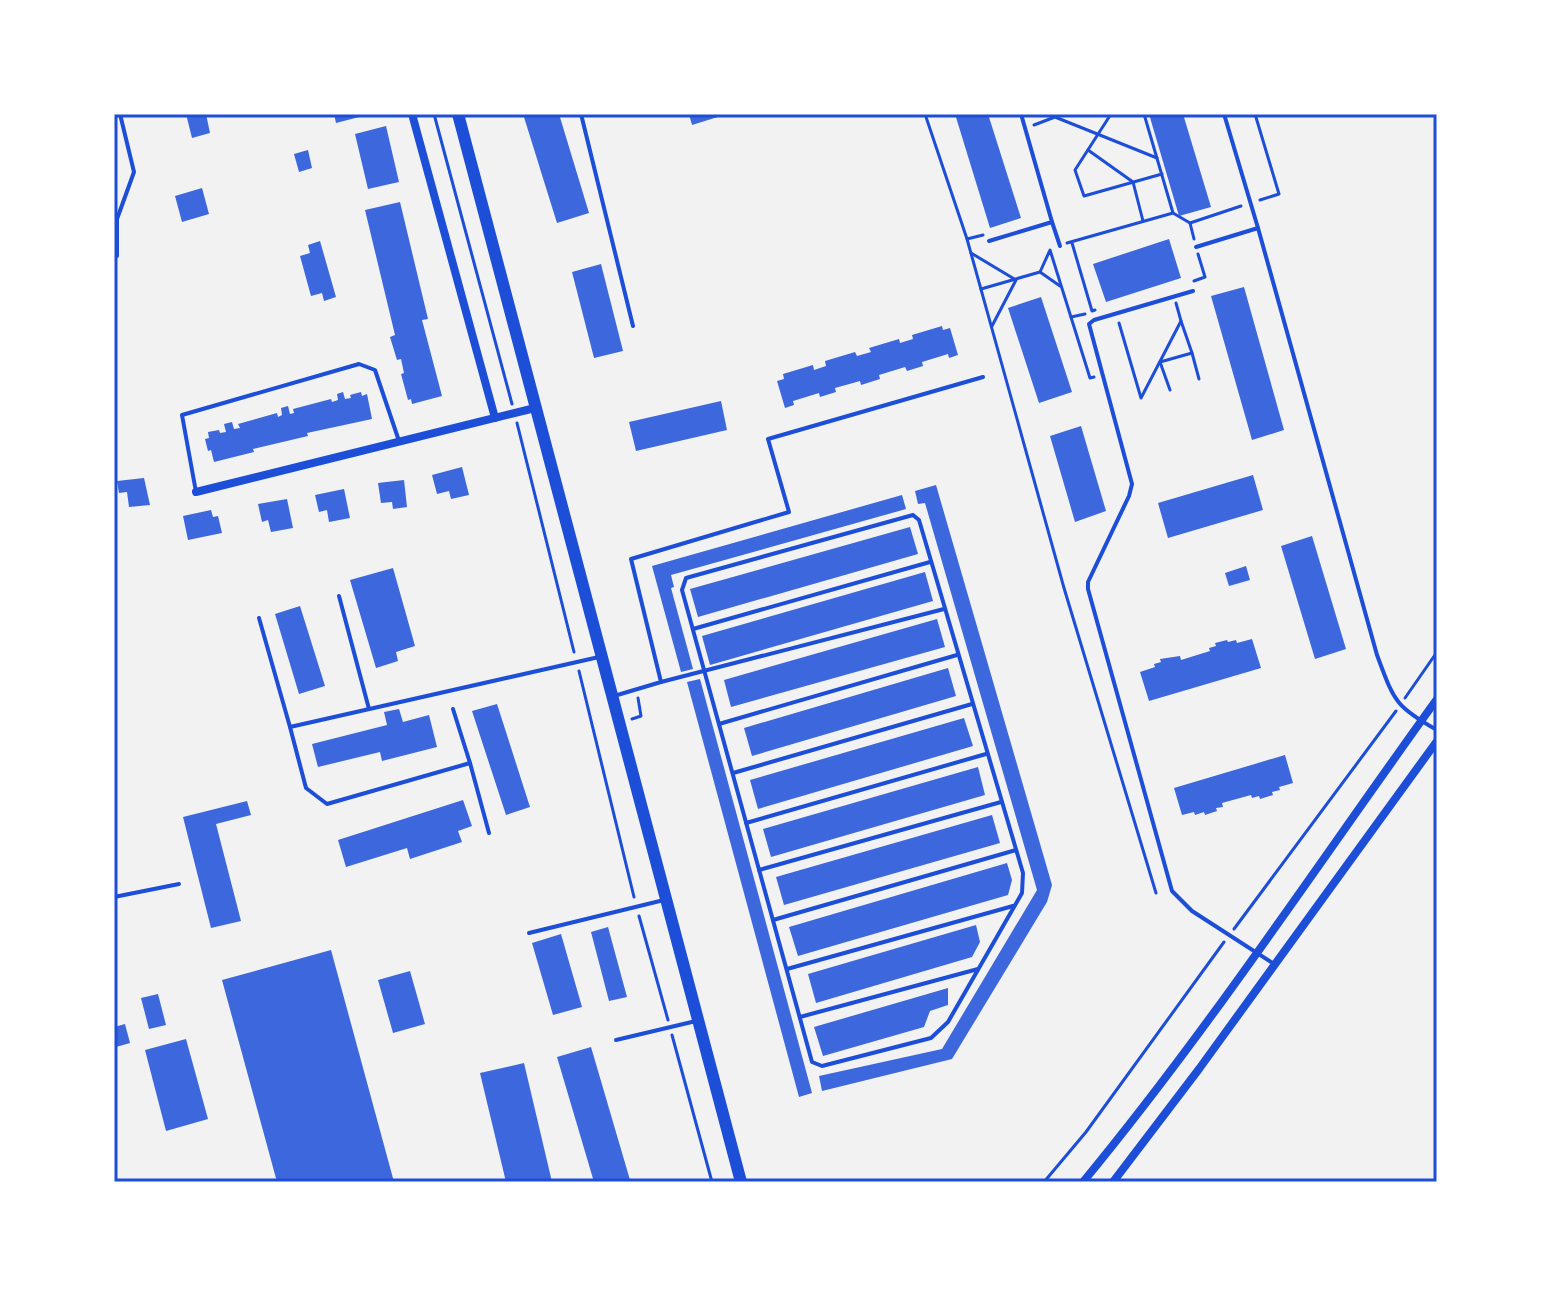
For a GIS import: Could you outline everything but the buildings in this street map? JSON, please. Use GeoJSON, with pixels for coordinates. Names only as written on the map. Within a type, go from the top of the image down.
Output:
{"type":"FeatureCollection","features":[{"type":"Feature","properties":{"kind":"main road"},"geometry":{"type":"LineString","coordinates":[[458,114],[741,1182]]}},
{"type":"Feature","properties":{"kind":"street"},"geometry":{"type":"LineString","coordinates":[[412,114],[495,418]]}},
{"type":"Feature","properties":{"kind":"street"},"geometry":{"type":"LineString","coordinates":[[196,492],[535,408]]}},
{"type":"Feature","properties":{"kind":"street"},"geometry":{"type":"LineString","coordinates":[[1083,1182],[1131,1124],[1437,699]]}},
{"type":"Feature","properties":{"kind":"street"},"geometry":{"type":"LineString","coordinates":[[1113,1182],[1437,741]]}},
{"type":"Feature","properties":{"kind":"lane"},"geometry":{"type":"LineString","coordinates":[[114,257],[117,256],[116,219],[134,172],[120,114]]}},
{"type":"Feature","properties":{"kind":"lane"},"geometry":{"type":"LineString","coordinates":[[581,114],[633,326]]}},
{"type":"Feature","properties":{"kind":"lane"},"geometry":{"type":"LineString","coordinates":[[1021,114],[1060,246]]}},
{"type":"Feature","properties":{"kind":"lane"},"geometry":{"type":"LineString","coordinates":[[1224,114],[1377,655],[1400,706],[1437,730]]}},
{"type":"Feature","properties":{"kind":"lane"},"geometry":{"type":"LineString","coordinates":[[989,241],[1052,222]]}},
{"type":"Feature","properties":{"kind":"lane"},"geometry":{"type":"LineString","coordinates":[[1196,247],[1258,228]]}},
{"type":"Feature","properties":{"kind":"lane"},"geometry":{"type":"LineString","coordinates":[[1193,291],[1089,324],[1132,484],[1088,582],[1089,596],[1172,891],[1192,911],[1275,964]]}},
{"type":"Feature","properties":{"kind":"lane"},"geometry":{"type":"LineString","coordinates":[[196,492],[182,415],[359,364],[375,370],[400,442]]}},
{"type":"Feature","properties":{"kind":"lane"},"geometry":{"type":"LineString","coordinates":[[661,682],[631,559],[789,512],[768,439],[983,377]]}},
{"type":"Feature","properties":{"kind":"lane"},"geometry":{"type":"LineString","coordinates":[[913,515],[919,520],[944,609],[1023,873],[1022,893],[948,1022],[931,1038],[822,1066],[812,1062],[682,590],[686,578],[913,515]]}},
{"type":"Feature","properties":{"kind":"lane"},"geometry":{"type":"LineString","coordinates":[[693,629],[930,562]]}},
{"type":"Feature","properties":{"kind":"lane"},"geometry":{"type":"LineString","coordinates":[[339,596],[369,709]]}},
{"type":"Feature","properties":{"kind":"lane"},"geometry":{"type":"LineString","coordinates":[[612,696],[944,609]]}},
{"type":"Feature","properties":{"kind":"lane"},"geometry":{"type":"LineString","coordinates":[[259,618],[306,788],[327,804],[470,763]]}},
{"type":"Feature","properties":{"kind":"lane"},"geometry":{"type":"LineString","coordinates":[[719,724],[957,655]]}},
{"type":"Feature","properties":{"kind":"lane"},"geometry":{"type":"LineString","coordinates":[[290,727],[601,656]]}},
{"type":"Feature","properties":{"kind":"lane"},"geometry":{"type":"LineString","coordinates":[[733,773],[972,704]]}},
{"type":"Feature","properties":{"kind":"lane"},"geometry":{"type":"LineString","coordinates":[[453,709],[489,833]]}},
{"type":"Feature","properties":{"kind":"lane"},"geometry":{"type":"LineString","coordinates":[[746,823],[987,753]]}},
{"type":"Feature","properties":{"kind":"lane"},"geometry":{"type":"LineString","coordinates":[[759,870],[1001,802]]}},
{"type":"Feature","properties":{"kind":"lane"},"geometry":{"type":"LineString","coordinates":[[773,920],[1016,850]]}},
{"type":"Feature","properties":{"kind":"lane"},"geometry":{"type":"LineString","coordinates":[[114,897],[179,884]]}},
{"type":"Feature","properties":{"kind":"lane"},"geometry":{"type":"LineString","coordinates":[[529,933],[666,899]]}},
{"type":"Feature","properties":{"kind":"lane"},"geometry":{"type":"LineString","coordinates":[[787,969],[1015,905]]}},
{"type":"Feature","properties":{"kind":"lane"},"geometry":{"type":"LineString","coordinates":[[800,1017],[978,969]]}},
{"type":"Feature","properties":{"kind":"lane"},"geometry":{"type":"LineString","coordinates":[[616,1040],[698,1020]]}},
{"type":"Feature","properties":{"kind":"path"},"geometry":{"type":"LineString","coordinates":[[434,114],[514,413],[637,907],[712,1182]]}},
{"type":"Feature","properties":{"kind":"path"},"geometry":{"type":"LineString","coordinates":[[925,114],[967,239],[1064,588],[1156,893]]}},
{"type":"Feature","properties":{"kind":"path"},"geometry":{"type":"LineString","coordinates":[[1111,114],[1075,170],[1084,196],[1162,174]]}},
{"type":"Feature","properties":{"kind":"path"},"geometry":{"type":"LineString","coordinates":[[1144,114],[1173,213],[1190,223],[1205,277],[1173,288],[1199,379]]}},
{"type":"Feature","properties":{"kind":"path"},"geometry":{"type":"LineString","coordinates":[[1190,223],[1279,194],[1255,114]]}},
{"type":"Feature","properties":{"kind":"path"},"geometry":{"type":"LineString","coordinates":[[1025,128],[1055,116],[1157,158]]}},
{"type":"Feature","properties":{"kind":"path"},"geometry":{"type":"LineString","coordinates":[[1088,150],[1133,182],[1143,221]]}},
{"type":"Feature","properties":{"kind":"path"},"geometry":{"type":"LineString","coordinates":[[1060,246],[1173,213]]}},
{"type":"Feature","properties":{"kind":"path"},"geometry":{"type":"LineString","coordinates":[[967,239],[995,231]]}},
{"type":"Feature","properties":{"kind":"path"},"geometry":{"type":"LineString","coordinates":[[1072,242],[1092,311]]}},
{"type":"Feature","properties":{"kind":"path"},"geometry":{"type":"LineString","coordinates":[[981,289],[1040,272],[1050,250],[1090,378],[1102,375]]}},
{"type":"Feature","properties":{"kind":"path"},"geometry":{"type":"LineString","coordinates":[[971,253],[1016,280]]}},
{"type":"Feature","properties":{"kind":"path"},"geometry":{"type":"LineString","coordinates":[[1040,272],[1061,286]]}},
{"type":"Feature","properties":{"kind":"path"},"geometry":{"type":"LineString","coordinates":[[992,326],[1016,280]]}},
{"type":"Feature","properties":{"kind":"path"},"geometry":{"type":"LineString","coordinates":[[1071,317],[1114,305],[1141,398],[1181,321]]}},
{"type":"Feature","properties":{"kind":"path"},"geometry":{"type":"LineString","coordinates":[[1160,362],[1192,353]]}},
{"type":"Feature","properties":{"kind":"path"},"geometry":{"type":"LineString","coordinates":[[1160,362],[1170,390]]}},
{"type":"Feature","properties":{"kind":"path"},"geometry":{"type":"LineString","coordinates":[[1044,1182],[1086,1132],[1437,652]]}},
{"type":"Feature","properties":{"kind":"path"},"geometry":{"type":"LineString","coordinates":[[637,689],[641,716]]}}]}
